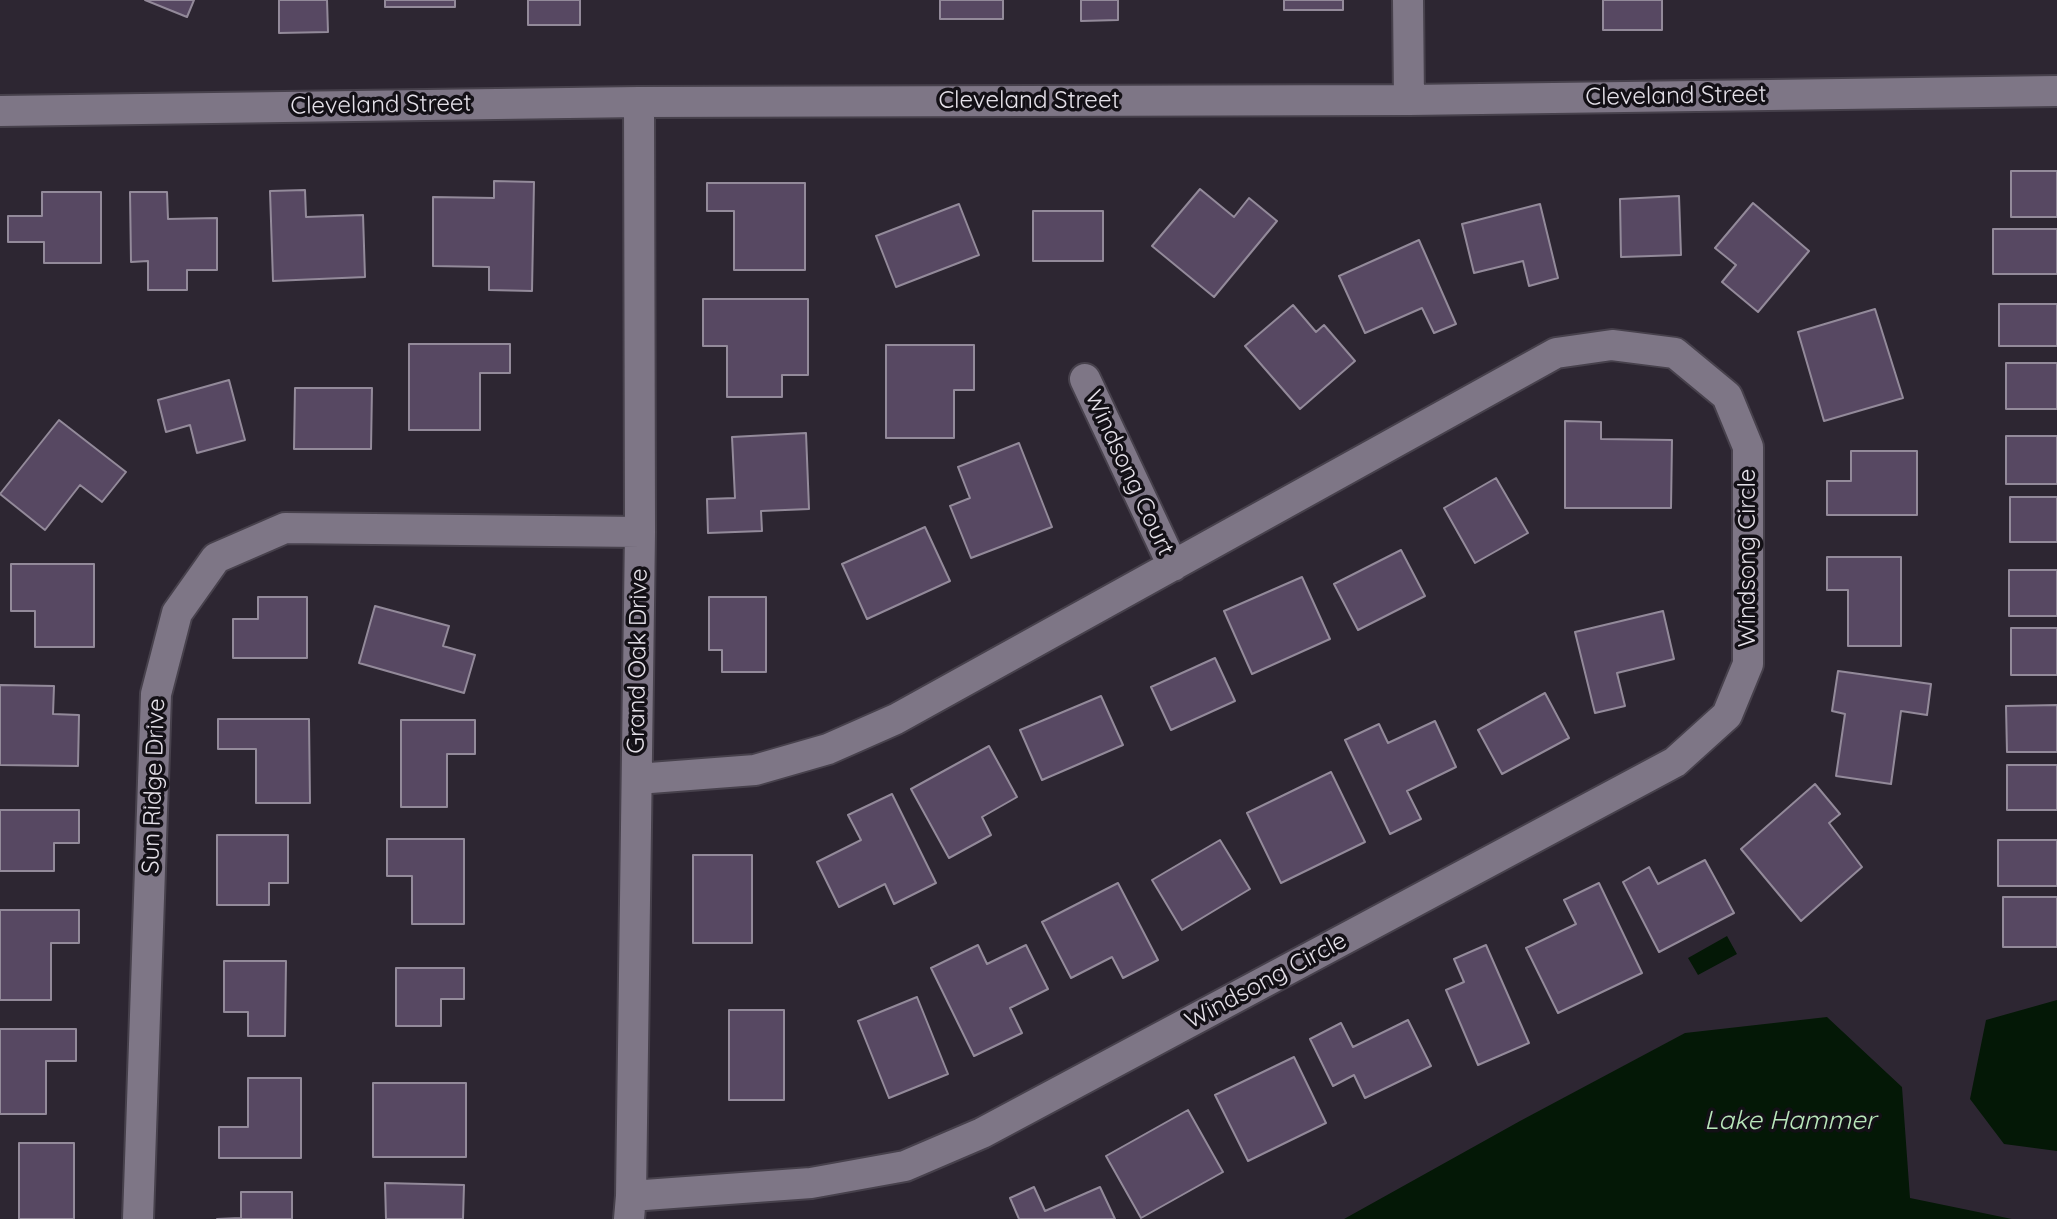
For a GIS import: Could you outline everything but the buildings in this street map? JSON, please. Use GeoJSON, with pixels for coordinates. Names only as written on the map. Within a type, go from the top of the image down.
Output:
{"type":"FeatureCollection","features":[{"type":"Feature","properties":{"kind":"street"},"geometry":{"type":"LineString","coordinates":[[1408,0],[1409,100]]}},
{"type":"Feature","properties":{"kind":"street","name":"Cleveland Street"},"geometry":{"type":"LineString","coordinates":[[0,111],[639,102],[1409,100],[2057,91]]}},
{"type":"Feature","properties":{"kind":"street","name":"Grand Oak Drive"},"geometry":{"type":"LineString","coordinates":[[630,1208],[640,532],[639,102]]}},
{"type":"Feature","properties":{"kind":"street","name":"Windsong Circle"},"geometry":{"type":"LineString","coordinates":[[630,1208],[811,1183],[905,1166],[982,1133],[1675,762],[1727,715],[1748,664],[1748,447],[1727,396],[1675,353],[1612,345],[1556,353],[896,719],[828,749],[755,770],[637,779]]}},
{"type":"Feature","properties":{"kind":"street","name":"Windsong Court"},"geometry":{"type":"LineString","coordinates":[[1085,379],[1173,566]]}},
{"type":"Feature","properties":{"kind":"street","name":"Sun Ridge Drive"},"geometry":{"type":"LineString","coordinates":[[138,1219],[156,694],[177,613],[216,558],[285,528],[640,532]]}},
{"type":"Feature","properties":{"kind":"water"},"geometry":{"type":"Polygon","coordinates":[[[1727,936],[1737,954],[1698,975],[1688,958],[1727,936]]]}},
{"type":"Feature","properties":{"kind":"water"},"geometry":{"type":"Polygon","coordinates":[[[2057,1000],[2057,1151],[2004,1144],[1970,1099],[1986,1020],[2057,1000]]]}},
{"type":"Feature","properties":{"kind":"water","name":"Lake Hammer"},"geometry":{"type":"Polygon","coordinates":[[[1827,1017],[1902,1087],[1910,1198],[2012,1219],[1344,1219],[1685,1033],[1827,1017]]]}}]}
